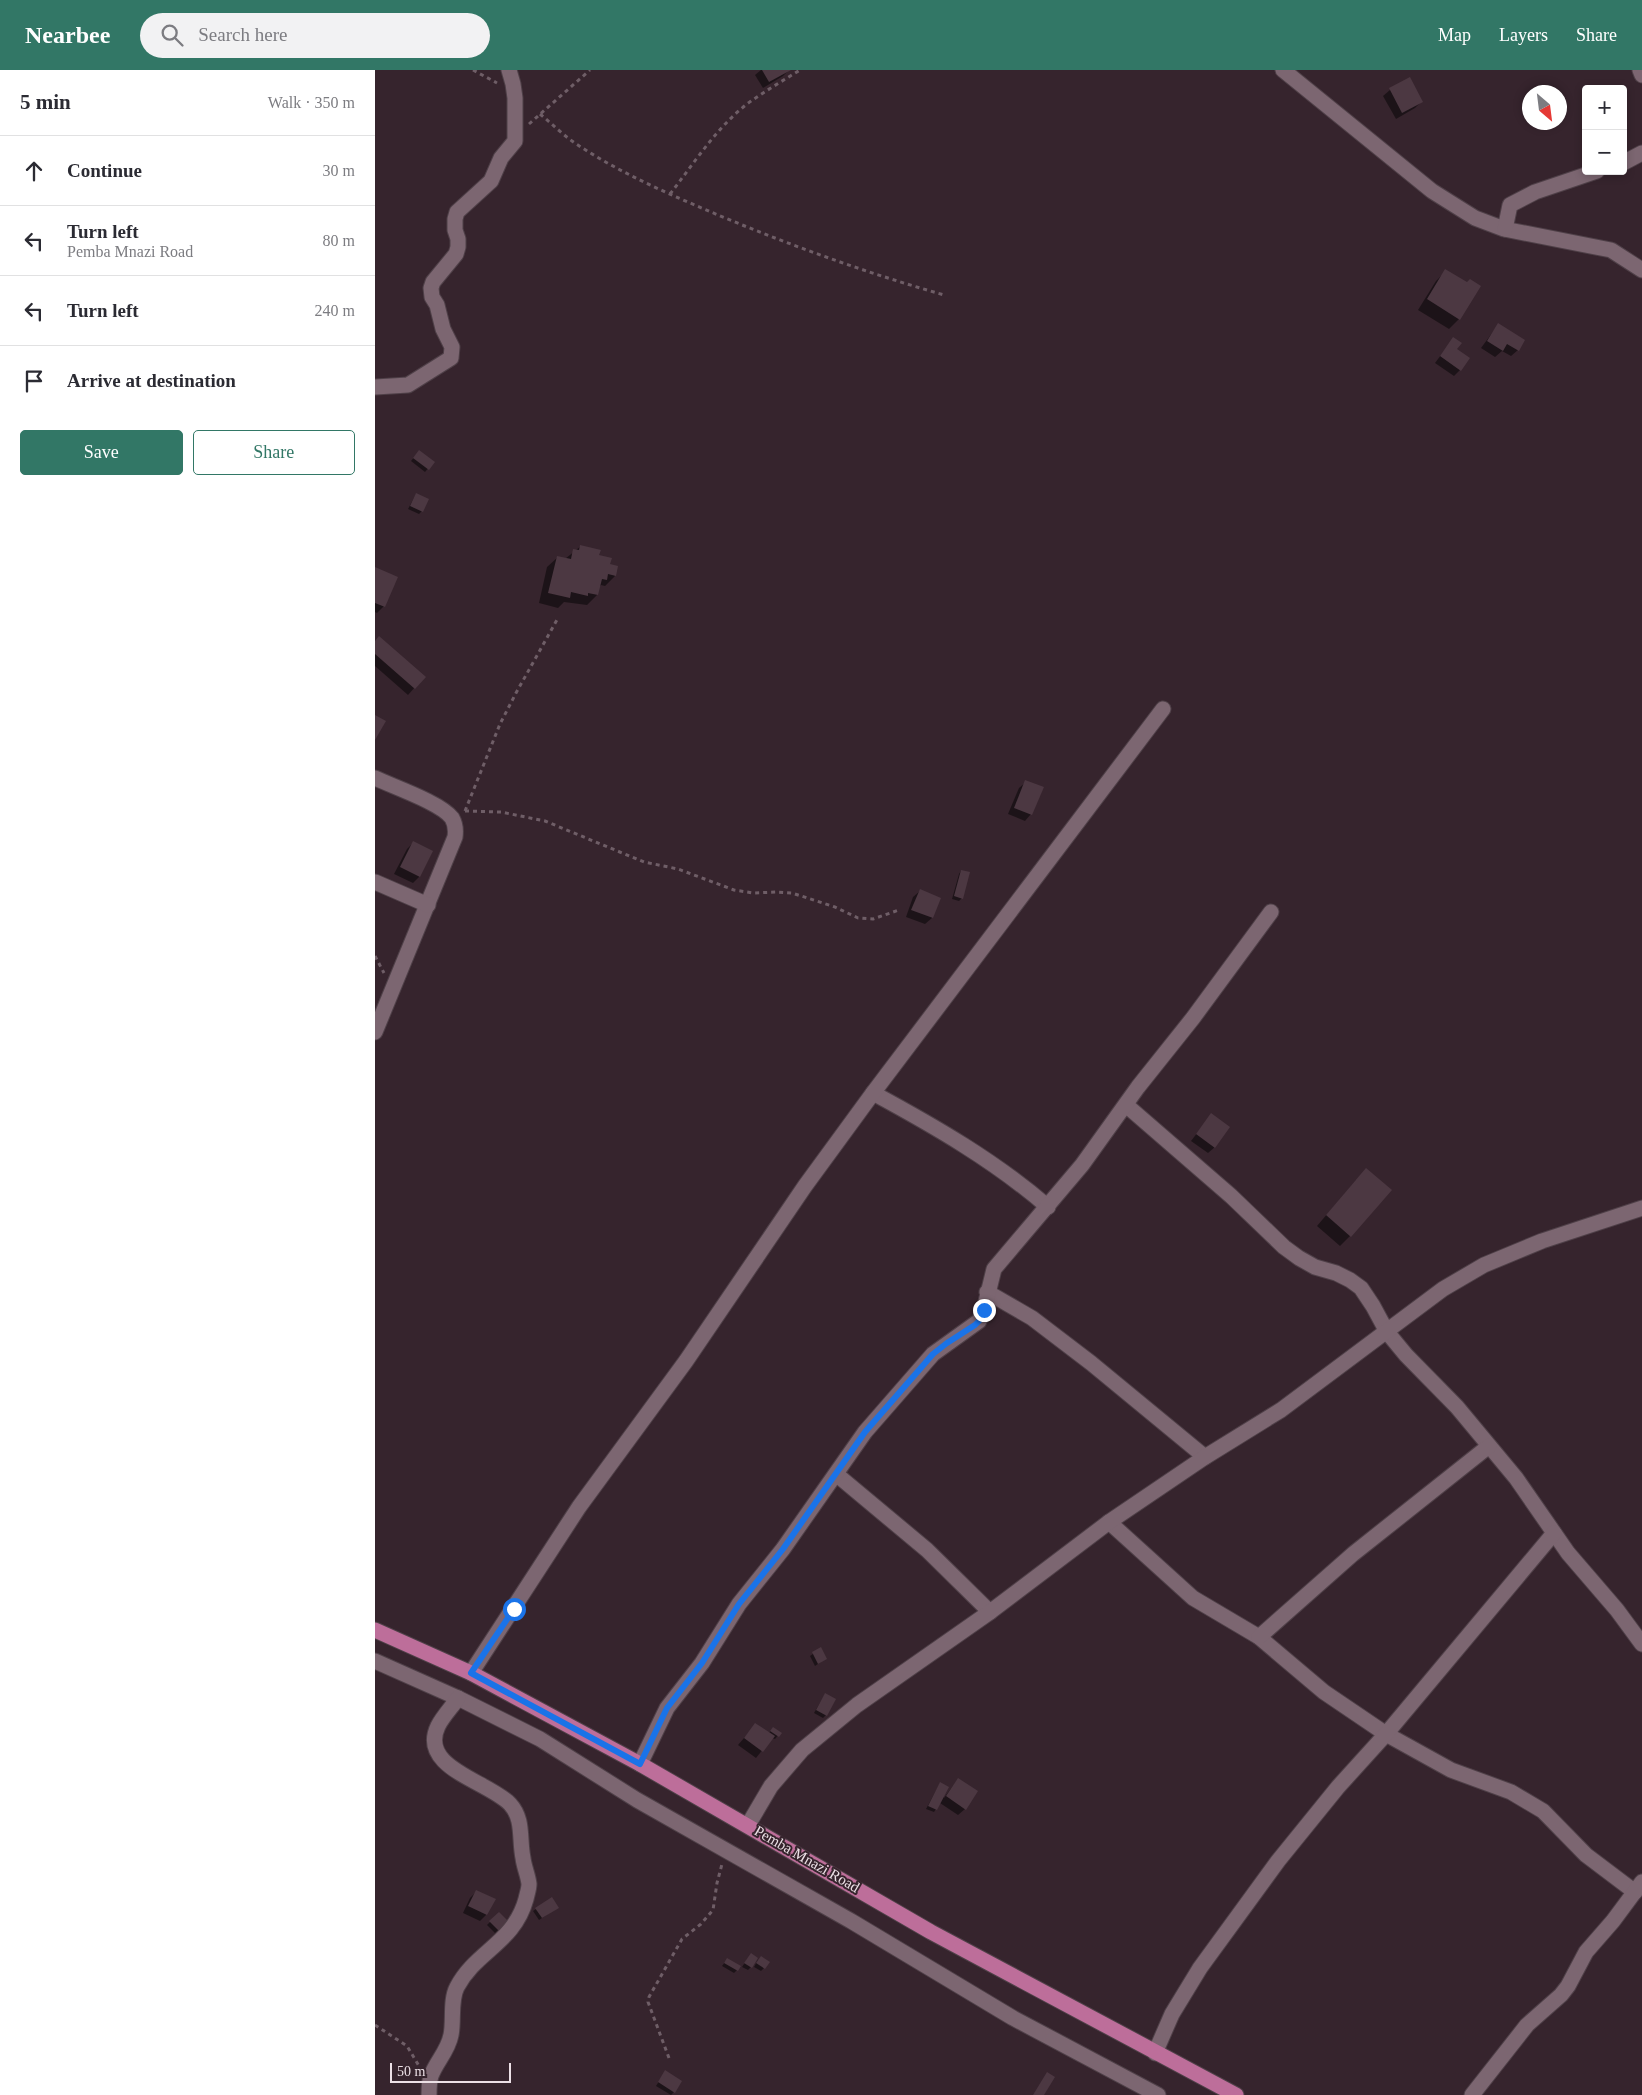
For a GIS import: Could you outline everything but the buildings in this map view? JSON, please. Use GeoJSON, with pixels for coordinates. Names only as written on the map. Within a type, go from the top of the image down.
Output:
{"type":"FeatureCollection","features":[{"type":"Feature","properties":{"kind":"main road","name":"Pemba Mnazi Road"},"geometry":{"type":"LineString","coordinates":[[375,1630],[471,1673],[640,1764],[749,1825],[931,1932],[1236,2095]]}},
{"type":"Feature","properties":{"kind":"street"},"geometry":{"type":"LineString","coordinates":[[375,387],[408,385],[451,358],[452,347],[443,329],[431,288],[433,282],[456,254],[458,239],[455,230],[455,219],[457,212],[491,181],[501,158],[515,141],[515,92],[509,70]]}},
{"type":"Feature","properties":{"kind":"street"},"geometry":{"type":"LineString","coordinates":[[1283,70],[1431,191],[1475,218],[1505,229],[1611,250],[1642,270]]}},
{"type":"Feature","properties":{"kind":"street"},"geometry":{"type":"LineString","coordinates":[[1640,70],[1642,75]]}},
{"type":"Feature","properties":{"kind":"street"},"geometry":{"type":"LineString","coordinates":[[1627,161],[1642,153]]}},
{"type":"Feature","properties":{"kind":"street"},"geometry":{"type":"LineString","coordinates":[[1505,229],[1510,205],[1535,192],[1585,175]]}},
{"type":"Feature","properties":{"kind":"street"},"geometry":{"type":"LineString","coordinates":[[471,1673],[579,1507],[686,1361],[805,1186],[1163,709]]}},
{"type":"Feature","properties":{"kind":"street"},"geometry":{"type":"LineString","coordinates":[[375,778],[439,807],[451,818],[456,826],[455,837],[375,1032]]}},
{"type":"Feature","properties":{"kind":"street"},"geometry":{"type":"LineString","coordinates":[[375,882],[428,905]]}},
{"type":"Feature","properties":{"kind":"street"},"geometry":{"type":"LineString","coordinates":[[640,1764],[667,1708],[702,1663],[739,1604],[783,1549],[865,1432],[933,1354],[979,1321],[984,1310],[994,1269],[1082,1165],[1271,912]]}},
{"type":"Feature","properties":{"kind":"street"},"geometry":{"type":"LineString","coordinates":[[873,1093],[923,1120],[999,1168],[1048,1206]]}},
{"type":"Feature","properties":{"kind":"street"},"geometry":{"type":"LineString","coordinates":[[1126,1105],[1299,1258],[1315,1267],[1343,1277],[1361,1288],[1387,1332],[1406,1355],[1457,1407],[1516,1478],[1568,1553],[1617,1610],[1642,1644]]}},
{"type":"Feature","properties":{"kind":"street"},"geometry":{"type":"LineString","coordinates":[[749,1825],[771,1786],[802,1750],[857,1705],[990,1612],[1109,1522],[1205,1457],[1281,1410],[1443,1289],[1484,1265],[1542,1241],[1642,1208]]}},
{"type":"Feature","properties":{"kind":"street"},"geometry":{"type":"LineString","coordinates":[[987,1292],[1033,1318],[1205,1457]]}},
{"type":"Feature","properties":{"kind":"street"},"geometry":{"type":"LineString","coordinates":[[1259,1636],[1353,1554],[1489,1446]]}},
{"type":"Feature","properties":{"kind":"street"},"geometry":{"type":"LineString","coordinates":[[836,1474],[927,1550],[990,1612]]}},
{"type":"Feature","properties":{"kind":"street"},"geometry":{"type":"LineString","coordinates":[[1109,1522],[1193,1598],[1259,1636],[1324,1692],[1386,1734],[1451,1770],[1511,1792],[1543,1811],[1585,1855],[1638,1887],[1613,1921],[1586,1952],[1568,1986],[1561,1995],[1527,2025],[1472,2095]]}},
{"type":"Feature","properties":{"kind":"street"},"geometry":{"type":"LineString","coordinates":[[1155,2053],[1172,2014],[1200,1968],[1279,1861],[1326,1802],[1386,1734],[1555,1533]]}},
{"type":"Feature","properties":{"kind":"street"},"geometry":{"type":"LineString","coordinates":[[375,1661],[458,1698],[540,1739],[637,1800],[851,1921],[1013,2018],[1159,2095]]}},
{"type":"Feature","properties":{"kind":"street"},"geometry":{"type":"LineString","coordinates":[[429,2089],[431,2076],[447,2050],[451,2035],[455,1989],[462,1978],[514,1927],[523,1908],[529,1886],[517,1814],[509,1803],[481,1783],[452,1768],[442,1760],[435,1749],[438,1726],[458,1698]]}},
{"type":"Feature","properties":{"kind":"path"},"geometry":{"type":"LineString","coordinates":[[473,70],[515,92]]}},
{"type":"Feature","properties":{"kind":"path"},"geometry":{"type":"LineString","coordinates":[[515,135],[590,70]]}},
{"type":"Feature","properties":{"kind":"path"},"geometry":{"type":"LineString","coordinates":[[670,194],[710,141],[730,120],[750,102],[800,70]]}},
{"type":"Feature","properties":{"kind":"path"},"geometry":{"type":"LineString","coordinates":[[540,114],[572,141],[670,194],[765,234],[836,261],[944,295]]}},
{"type":"Feature","properties":{"kind":"path"},"geometry":{"type":"LineString","coordinates":[[456,826],[465,811],[500,724],[558,618]]}},
{"type":"Feature","properties":{"kind":"path"},"geometry":{"type":"LineString","coordinates":[[465,811],[501,812],[545,821],[644,862],[678,869],[734,890],[753,893],[792,893],[835,906],[858,918],[873,919],[899,910]]}},
{"type":"Feature","properties":{"kind":"path"},"geometry":{"type":"LineString","coordinates":[[669,2058],[649,1998],[678,1946],[713,1910],[719,1872],[729,1852]]}},
{"type":"Feature","properties":{"kind":"path"},"geometry":{"type":"LineString","coordinates":[[375,2025],[407,2046],[429,2089]]}},
{"type":"Feature","properties":{"kind":"route"},"geometry":{"type":"LineString","coordinates":[[514,1609],[471,1673],[640,1764],[667,1708],[702,1663],[739,1604],[783,1549],[865,1432],[933,1354],[975,1325],[984,1310]]}}]}
